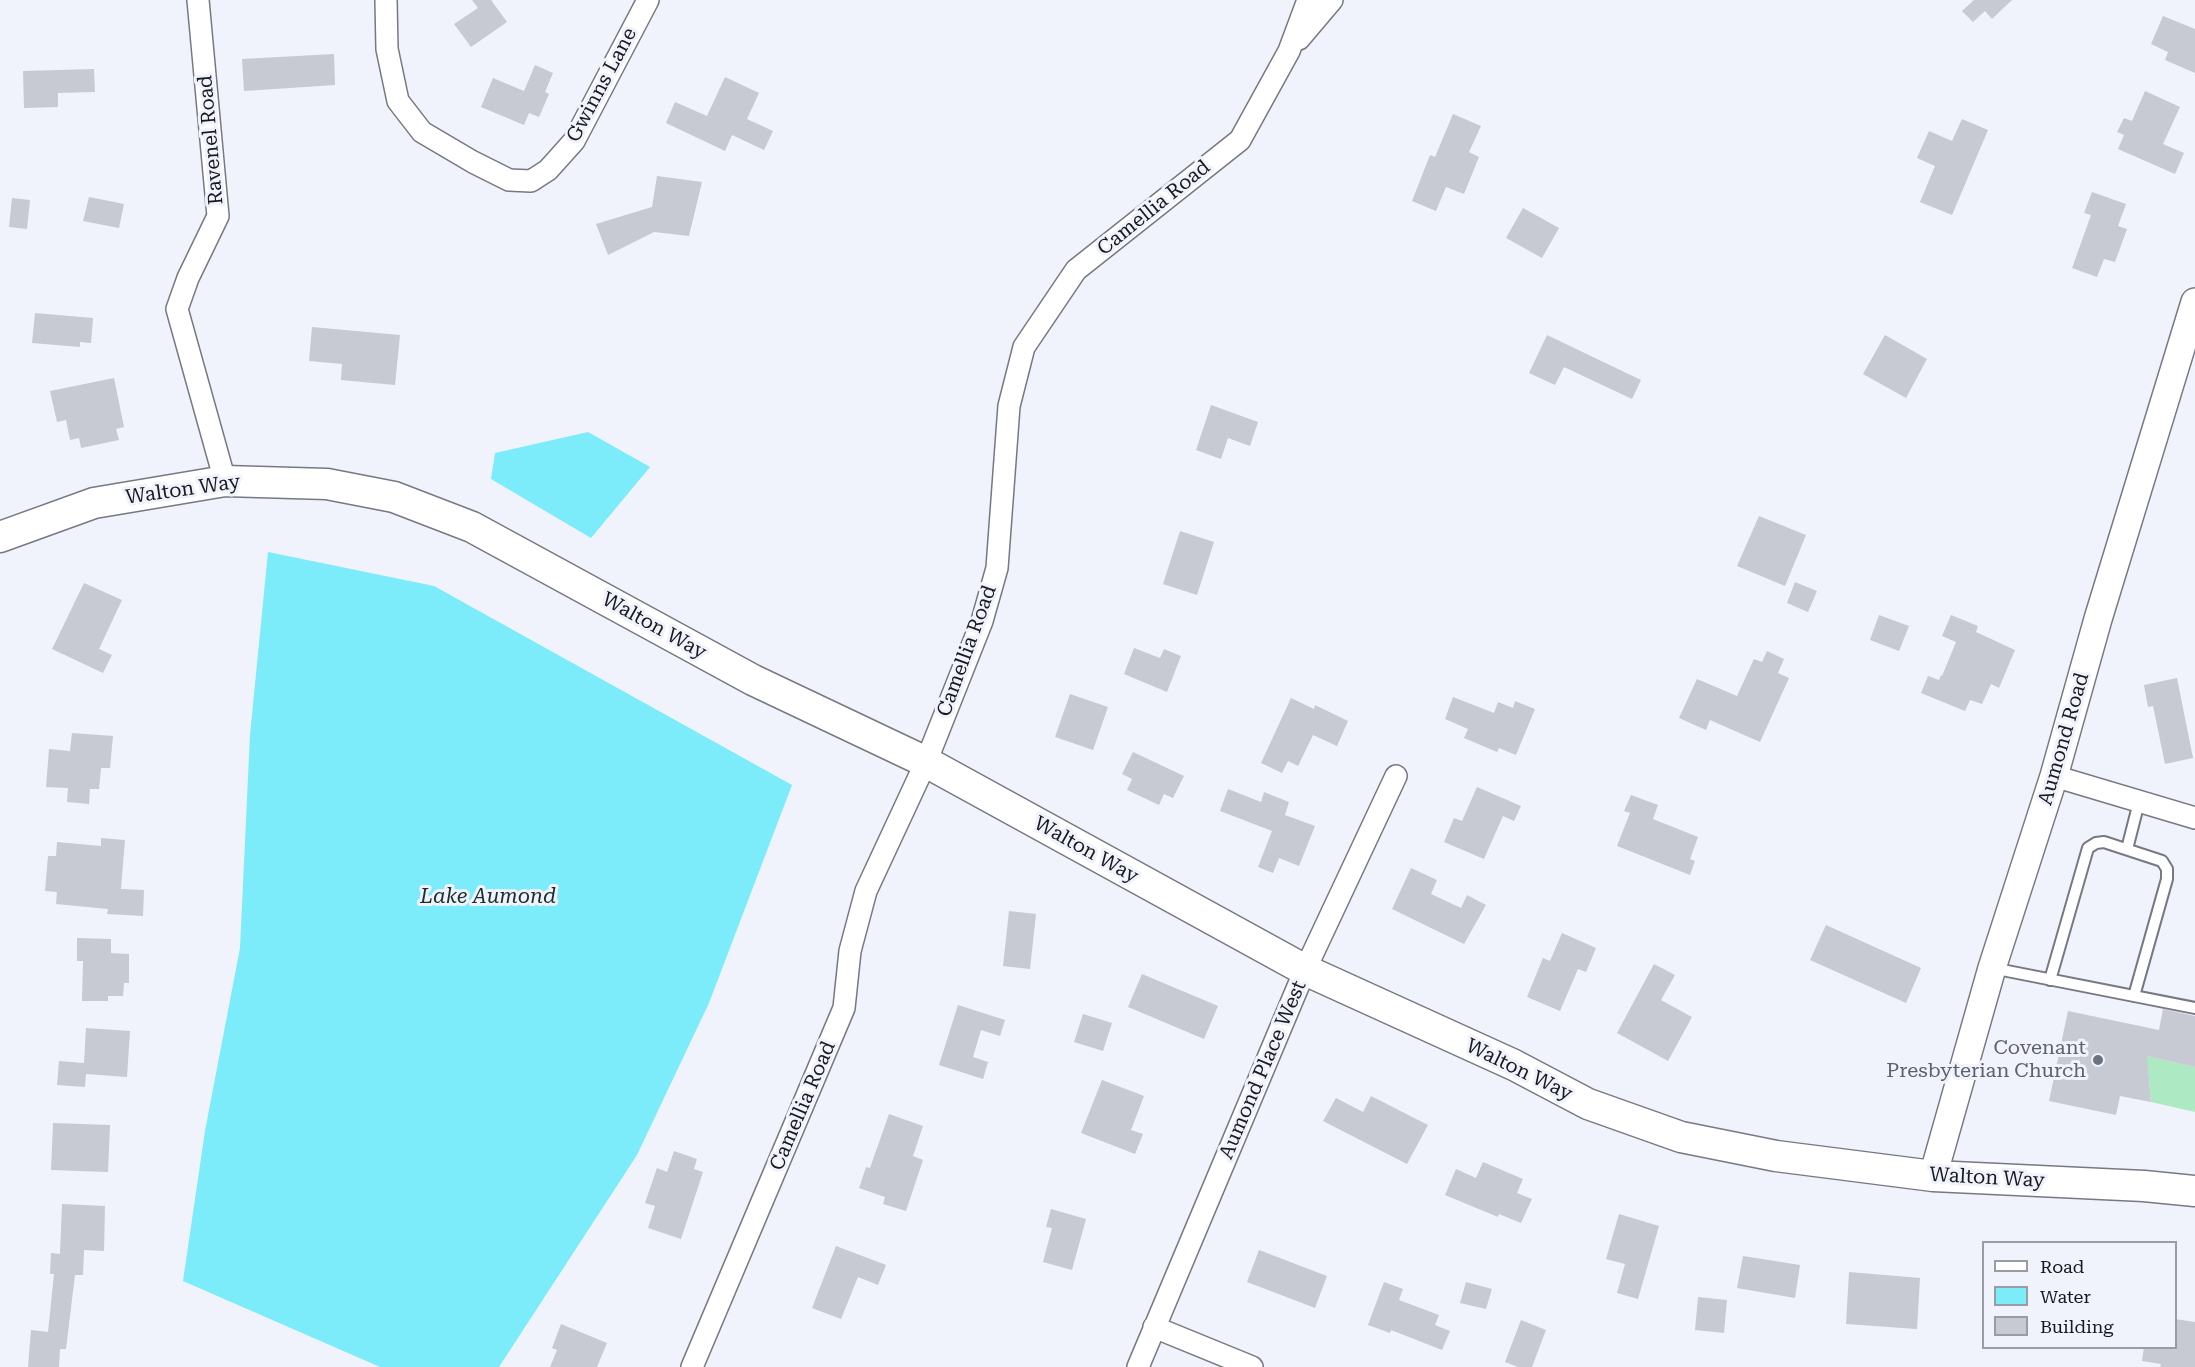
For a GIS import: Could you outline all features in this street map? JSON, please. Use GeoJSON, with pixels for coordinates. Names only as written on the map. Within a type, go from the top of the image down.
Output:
{"type":"FeatureCollection","features":[{"type":"Feature","properties":{"kind":"main road","name":"Walton Way"},"geometry":{"type":"LineString","coordinates":[[0,537],[94,503],[225,481],[327,484],[394,498],[472,527],[753,680],[926,762],[1305,970],[1514,1065],[1588,1104],[1680,1137],[1776,1156],[1933,1176],[2144,1186],[2195,1191]]}},
{"type":"Feature","properties":{"kind":"street","name":"Ravenel Road"},"geometry":{"type":"LineString","coordinates":[[198,0],[218,216],[188,278],[177,309],[225,481]]}},
{"type":"Feature","properties":{"kind":"street","name":"Gwinns Lane"},"geometry":{"type":"LineString","coordinates":[[386,0],[387,50],[398,101],[422,132],[509,180],[531,181],[548,170],[574,141],[648,0]]}},
{"type":"Feature","properties":{"kind":"street","name":"Camellia Road"},"geometry":{"type":"LineString","coordinates":[[692,1367],[844,1008],[850,951],[866,891],[926,762],[982,621],[997,568],[1009,406],[1024,347],[1076,270],[1240,140],[1289,51],[1308,0]]}},
{"type":"Feature","properties":{"kind":"street"},"geometry":{"type":"LineString","coordinates":[[1289,51],[1332,0]]}},
{"type":"Feature","properties":{"kind":"street","name":"Aumond Road"},"geometry":{"type":"LineString","coordinates":[[1933,1176],[1992,968],[2054,776],[2098,619],[2195,302]]}},
{"type":"Feature","properties":{"kind":"street","name":"Aumond Place West"},"geometry":{"type":"LineString","coordinates":[[1138,1367],[1305,970],[1396,776]]}},
{"type":"Feature","properties":{"kind":"street"},"geometry":{"type":"LineString","coordinates":[[2054,776],[2195,818]]}},
{"type":"Feature","properties":{"kind":"street"},"geometry":{"type":"LineString","coordinates":[[1154,1327],[1252,1367]]}},
{"type":"Feature","properties":{"kind":"lane"},"geometry":{"type":"LineString","coordinates":[[2127,849],[2139,802]]}},
{"type":"Feature","properties":{"kind":"lane"},"geometry":{"type":"LineString","coordinates":[[2050,980],[2088,848],[2096,843],[2104,842],[2162,861],[2168,869],[2134,996]]}},
{"type":"Feature","properties":{"kind":"lane"},"geometry":{"type":"LineString","coordinates":[[1992,968],[2195,1008]]}},
{"type":"Feature","properties":{"kind":"green space"},"geometry":{"type":"Polygon","coordinates":[[[2139,1054],[2195,1067],[2195,1112],[2151,1102],[2148,1069],[2137,1066],[2139,1054]]]}},
{"type":"Feature","properties":{"kind":"water"},"geometry":{"type":"Polygon","coordinates":[[[588,432],[650,467],[591,538],[491,479],[495,453],[588,432]]]}},
{"type":"Feature","properties":{"kind":"water","name":"Lake Aumond"},"geometry":{"type":"Polygon","coordinates":[[[268,552],[434,586],[792,785],[709,1003],[637,1155],[499,1367],[380,1367],[183,1281],[205,1131],[240,948],[250,735],[268,552]]]}},
{"type":"Feature","properties":{"kind":"building"},"geometry":{"type":"Polygon","coordinates":[[[472,0],[491,0],[507,22],[471,47],[454,24],[478,8],[472,0]]]}},
{"type":"Feature","properties":{"kind":"building"},"geometry":{"type":"Polygon","coordinates":[[[1974,0],[2012,0],[1992,19],[1985,11],[1973,22],[1962,11],[1974,0]]]}},
{"type":"Feature","properties":{"kind":"building"},"geometry":{"type":"Polygon","coordinates":[[[2163,16],[2195,29],[2195,73],[2165,60],[2168,52],[2151,44],[2163,16]]]}},
{"type":"Feature","properties":{"kind":"building"},"geometry":{"type":"Polygon","coordinates":[[[334,54],[335,85],[244,91],[242,59],[334,54]]]}},
{"type":"Feature","properties":{"kind":"building"},"geometry":{"type":"Polygon","coordinates":[[[535,65],[553,73],[545,92],[549,94],[539,117],[529,113],[524,125],[481,107],[493,78],[524,91],[535,65]]]}},
{"type":"Feature","properties":{"kind":"building"},"geometry":{"type":"Polygon","coordinates":[[[94,69],[95,92],[58,93],[58,107],[24,108],[23,71],[94,69]]]}},
{"type":"Feature","properties":{"kind":"building"},"geometry":{"type":"Polygon","coordinates":[[[725,77],[759,93],[747,119],[773,131],[764,150],[732,135],[725,151],[666,123],[675,102],[707,116],[725,77]]]}},
{"type":"Feature","properties":{"kind":"building"},"geometry":{"type":"Polygon","coordinates":[[[2145,91],[2180,107],[2163,144],[2184,153],[2175,174],[2118,149],[2124,135],[2117,132],[2124,118],[2132,121],[2145,91]]]}},
{"type":"Feature","properties":{"kind":"building"},"geometry":{"type":"Polygon","coordinates":[[[1453,114],[1481,126],[1469,152],[1479,157],[1464,194],[1446,187],[1436,211],[1412,201],[1430,155],[1435,157],[1453,114]]]}},
{"type":"Feature","properties":{"kind":"building"},"geometry":{"type":"Polygon","coordinates":[[[1962,119],[1988,130],[1952,215],[1920,202],[1935,166],[1917,158],[1929,131],[1952,141],[1962,119]]]}},
{"type":"Feature","properties":{"kind":"building"},"geometry":{"type":"Polygon","coordinates":[[[657,176],[702,182],[689,236],[654,232],[608,255],[596,224],[652,207],[657,176]]]}},
{"type":"Feature","properties":{"kind":"building"},"geometry":{"type":"Polygon","coordinates":[[[2092,192],[2126,204],[2118,226],[2127,229],[2115,262],[2104,259],[2097,277],[2072,268],[2091,215],[2084,213],[2092,192]]]}},
{"type":"Feature","properties":{"kind":"building"},"geometry":{"type":"Polygon","coordinates":[[[89,197],[124,204],[119,228],[83,221],[89,197]]]}},
{"type":"Feature","properties":{"kind":"building"},"geometry":{"type":"Polygon","coordinates":[[[12,198],[30,200],[27,229],[9,227],[12,198]]]}},
{"type":"Feature","properties":{"kind":"building"},"geometry":{"type":"Polygon","coordinates":[[[1523,208],[1559,228],[1542,258],[1506,238],[1523,208]]]}},
{"type":"Feature","properties":{"kind":"building"},"geometry":{"type":"Polygon","coordinates":[[[35,313],[93,318],[91,343],[80,342],[80,347],[32,343],[35,313]]]}},
{"type":"Feature","properties":{"kind":"building"},"geometry":{"type":"Polygon","coordinates":[[[312,327],[400,335],[395,385],[341,380],[342,364],[309,361],[312,327]]]}},
{"type":"Feature","properties":{"kind":"building"},"geometry":{"type":"Polygon","coordinates":[[[1547,335],[1641,380],[1632,399],[1564,367],[1555,385],[1529,373],[1547,335]]]}},
{"type":"Feature","properties":{"kind":"building"},"geometry":{"type":"Polygon","coordinates":[[[1885,335],[1927,359],[1906,398],[1863,374],[1885,335]]]}},
{"type":"Feature","properties":{"kind":"building"},"geometry":{"type":"Polygon","coordinates":[[[114,378],[124,427],[116,429],[119,440],[81,448],[79,438],[70,440],[66,420],[57,422],[50,391],[114,378]]]}},
{"type":"Feature","properties":{"kind":"building"},"geometry":{"type":"Polygon","coordinates":[[[1211,405],[1258,422],[1250,446],[1228,438],[1221,459],[1196,450],[1211,405]]]}},
{"type":"Feature","properties":{"kind":"building"},"geometry":{"type":"Polygon","coordinates":[[[1759,516],[1806,535],[1785,586],[1737,566],[1759,516]]]}},
{"type":"Feature","properties":{"kind":"building"},"geometry":{"type":"Polygon","coordinates":[[[1180,531],[1214,542],[1197,595],[1163,584],[1180,531]]]}},
{"type":"Feature","properties":{"kind":"building"},"geometry":{"type":"Polygon","coordinates":[[[1795,582],[1817,591],[1808,612],[1787,603],[1795,582]]]}},
{"type":"Feature","properties":{"kind":"building"},"geometry":{"type":"Polygon","coordinates":[[[84,583],[122,600],[99,649],[112,655],[103,673],[52,649],[84,583]]]}},
{"type":"Feature","properties":{"kind":"building"},"geometry":{"type":"Polygon","coordinates":[[[1879,615],[1909,626],[1899,651],[1870,640],[1879,615]]]}},
{"type":"Feature","properties":{"kind":"building"},"geometry":{"type":"Polygon","coordinates":[[[1951,615],[1978,626],[1976,632],[2015,650],[1999,688],[1991,684],[1982,704],[1970,700],[1965,711],[1921,693],[1928,676],[1939,680],[1942,676],[1956,642],[1942,636],[1951,615]]]}},
{"type":"Feature","properties":{"kind":"building"},"geometry":{"type":"Polygon","coordinates":[[[1134,648],[1160,658],[1164,649],[1181,656],[1167,692],[1124,674],[1134,648]]]}},
{"type":"Feature","properties":{"kind":"building"},"geometry":{"type":"Polygon","coordinates":[[[1767,651],[1784,659],[1778,673],[1789,678],[1760,742],[1710,720],[1706,730],[1679,718],[1697,679],[1737,696],[1754,659],[1762,662],[1767,651]]]}},
{"type":"Feature","properties":{"kind":"building"},"geometry":{"type":"Polygon","coordinates":[[[2177,678],[2193,758],[2165,764],[2153,706],[2148,707],[2144,685],[2177,678]]]}},
{"type":"Feature","properties":{"kind":"building"},"geometry":{"type":"Polygon","coordinates":[[[1070,694],[1108,707],[1093,750],[1055,737],[1070,694]]]}},
{"type":"Feature","properties":{"kind":"building"},"geometry":{"type":"Polygon","coordinates":[[[1453,697],[1494,713],[1498,702],[1513,708],[1515,701],[1535,709],[1516,755],[1499,748],[1497,752],[1464,738],[1468,729],[1445,719],[1453,697]]]}},
{"type":"Feature","properties":{"kind":"building"},"geometry":{"type":"Polygon","coordinates":[[[1291,698],[1314,709],[1315,705],[1348,721],[1337,746],[1313,735],[1298,766],[1288,761],[1282,773],[1261,763],[1291,698]]]}},
{"type":"Feature","properties":{"kind":"building"},"geometry":{"type":"Polygon","coordinates":[[[72,733],[113,736],[110,768],[101,768],[99,789],[90,789],[89,804],[67,802],[68,788],[46,787],[49,749],[70,751],[72,733]]]}},
{"type":"Feature","properties":{"kind":"building"},"geometry":{"type":"Polygon","coordinates":[[[1133,752],[1184,776],[1173,798],[1164,794],[1159,805],[1127,790],[1132,779],[1122,774],[1133,752]]]}},
{"type":"Feature","properties":{"kind":"building"},"geometry":{"type":"Polygon","coordinates":[[[1477,787],[1521,806],[1514,821],[1503,816],[1484,859],[1444,842],[1454,818],[1462,821],[1477,787]]]}},
{"type":"Feature","properties":{"kind":"building"},"geometry":{"type":"Polygon","coordinates":[[[1228,789],[1261,802],[1264,792],[1289,802],[1285,815],[1315,826],[1299,866],[1279,858],[1273,873],[1258,867],[1272,831],[1220,811],[1228,789]]]}},
{"type":"Feature","properties":{"kind":"building"},"geometry":{"type":"Polygon","coordinates":[[[1631,795],[1658,805],[1653,819],[1698,837],[1690,859],[1695,861],[1690,875],[1617,846],[1630,813],[1624,811],[1631,795]]]}},
{"type":"Feature","properties":{"kind":"building"},"geometry":{"type":"Polygon","coordinates":[[[101,838],[125,840],[121,889],[144,890],[143,916],[107,914],[108,909],[56,904],[57,892],[45,891],[48,856],[56,856],[57,842],[101,846],[101,838]]]}},
{"type":"Feature","properties":{"kind":"building"},"geometry":{"type":"Polygon","coordinates":[[[1411,868],[1437,880],[1431,894],[1461,908],[1467,895],[1486,905],[1464,944],[1392,909],[1411,868]]]}},
{"type":"Feature","properties":{"kind":"building"},"geometry":{"type":"Polygon","coordinates":[[[1009,911],[1036,914],[1030,969],[1003,966],[1009,911]]]}},
{"type":"Feature","properties":{"kind":"building"},"geometry":{"type":"Polygon","coordinates":[[[1826,925],[1921,968],[1906,1003],[1810,960],[1826,925]]]}},
{"type":"Feature","properties":{"kind":"building"},"geometry":{"type":"Polygon","coordinates":[[[1562,933],[1596,948],[1586,972],[1578,969],[1560,1011],[1527,997],[1543,958],[1550,961],[1562,933]]]}},
{"type":"Feature","properties":{"kind":"building"},"geometry":{"type":"Polygon","coordinates":[[[77,938],[111,939],[111,953],[129,954],[129,983],[124,983],[123,996],[108,996],[108,1001],[82,1001],[83,961],[77,961],[77,938]]]}},
{"type":"Feature","properties":{"kind":"building"},"geometry":{"type":"Polygon","coordinates":[[[1654,964],[1675,975],[1661,1000],[1692,1017],[1668,1061],[1617,1033],[1654,964]]]}},
{"type":"Feature","properties":{"kind":"building"},"geometry":{"type":"Polygon","coordinates":[[[1142,974],[1218,1006],[1204,1039],[1128,1007],[1142,974]]]}},
{"type":"Feature","properties":{"kind":"building"},"geometry":{"type":"Polygon","coordinates":[[[958,1005],[1005,1020],[1000,1036],[981,1030],[973,1057],[988,1062],[983,1079],[939,1065],[958,1005]]]}},
{"type":"Feature","properties":{"kind":"building","name":"Covenant Presbyterian Church"},"geometry":{"type":"Polygon","coordinates":[[[2163,1009],[2195,1016],[2195,1067],[2147,1056],[2151,1102],[2120,1096],[2116,1115],[2049,1101],[2068,1011],[2159,1030],[2163,1009]]]}},
{"type":"Feature","properties":{"kind":"building"},"geometry":{"type":"Polygon","coordinates":[[[1083,1014],[1112,1023],[1103,1051],[1074,1042],[1083,1014]]]}},
{"type":"Feature","properties":{"kind":"building"},"geometry":{"type":"Polygon","coordinates":[[[86,1028],[130,1031],[127,1077],[86,1074],[85,1087],[57,1085],[59,1061],[84,1063],[86,1028]]]}},
{"type":"Feature","properties":{"kind":"building"},"geometry":{"type":"Polygon","coordinates":[[[1102,1080],[1144,1096],[1131,1130],[1143,1134],[1135,1154],[1081,1133],[1102,1080]]]}},
{"type":"Feature","properties":{"kind":"building"},"geometry":{"type":"Polygon","coordinates":[[[1371,1096],[1428,1125],[1407,1164],[1323,1121],[1336,1098],[1363,1112],[1371,1096]]]}},
{"type":"Feature","properties":{"kind":"building"},"geometry":{"type":"Polygon","coordinates":[[[889,1114],[923,1126],[913,1156],[923,1160],[906,1211],[883,1204],[885,1197],[859,1188],[866,1167],[870,1168],[889,1114]]]}},
{"type":"Feature","properties":{"kind":"building"},"geometry":{"type":"Polygon","coordinates":[[[53,1123],[110,1125],[108,1172],[51,1170],[53,1123]]]}},
{"type":"Feature","properties":{"kind":"building"},"geometry":{"type":"Polygon","coordinates":[[[674,1151],[697,1159],[694,1169],[703,1172],[681,1239],[648,1228],[655,1206],[645,1203],[657,1168],[667,1172],[674,1151]]]}},
{"type":"Feature","properties":{"kind":"building"},"geometry":{"type":"Polygon","coordinates":[[[1483,1162],[1523,1179],[1517,1193],[1532,1199],[1521,1223],[1499,1214],[1498,1217],[1445,1195],[1456,1169],[1476,1178],[1483,1162]]]}},
{"type":"Feature","properties":{"kind":"building"},"geometry":{"type":"Polygon","coordinates":[[[62,1204],[105,1206],[104,1251],[84,1250],[83,1275],[75,1275],[66,1349],[60,1349],[59,1367],[28,1367],[31,1330],[48,1332],[54,1274],[50,1274],[51,1253],[60,1254],[62,1204]]]}},
{"type":"Feature","properties":{"kind":"building"},"geometry":{"type":"Polygon","coordinates":[[[1051,1209],[1086,1219],[1072,1270],[1043,1262],[1052,1228],[1046,1227],[1051,1209]]]}},
{"type":"Feature","properties":{"kind":"building"},"geometry":{"type":"Polygon","coordinates":[[[1619,1214],[1659,1226],[1638,1299],[1617,1293],[1625,1264],[1606,1259],[1619,1214]]]}},
{"type":"Feature","properties":{"kind":"building"},"geometry":{"type":"Polygon","coordinates":[[[836,1246],[886,1265],[878,1285],[858,1277],[841,1319],[812,1308],[836,1246]]]}},
{"type":"Feature","properties":{"kind":"building"},"geometry":{"type":"Polygon","coordinates":[[[1259,1250],[1327,1276],[1315,1308],[1247,1282],[1259,1250]]]}},
{"type":"Feature","properties":{"kind":"building"},"geometry":{"type":"Polygon","coordinates":[[[1743,1256],[1800,1265],[1795,1298],[1737,1288],[1743,1256]]]}},
{"type":"Feature","properties":{"kind":"building"},"geometry":{"type":"Polygon","coordinates":[[[1849,1272],[1920,1278],[1917,1329],[1846,1324],[1849,1272]]]}},
{"type":"Feature","properties":{"kind":"building"},"geometry":{"type":"Polygon","coordinates":[[[1384,1282],[1403,1289],[1399,1300],[1439,1315],[1435,1325],[1450,1331],[1442,1350],[1391,1330],[1390,1333],[1368,1325],[1384,1282]]]}},
{"type":"Feature","properties":{"kind":"building"},"geometry":{"type":"Polygon","coordinates":[[[1466,1282],[1492,1289],[1486,1309],[1460,1303],[1466,1282]]]}},
{"type":"Feature","properties":{"kind":"building"},"geometry":{"type":"Polygon","coordinates":[[[1698,1297],[1727,1300],[1724,1333],[1695,1330],[1698,1297]]]}},
{"type":"Feature","properties":{"kind":"building"},"geometry":{"type":"Polygon","coordinates":[[[2177,1319],[2195,1322],[2195,1367],[2160,1367],[2161,1364],[2142,1361],[2144,1349],[2177,1349],[2177,1319]]]}},
{"type":"Feature","properties":{"kind":"building"},"geometry":{"type":"Polygon","coordinates":[[[1521,1320],[1546,1330],[1532,1367],[1518,1367],[1505,1362],[1521,1320]]]}},
{"type":"Feature","properties":{"kind":"building"},"geometry":{"type":"Polygon","coordinates":[[[561,1324],[607,1343],[597,1367],[550,1367],[557,1350],[552,1348],[561,1324]]]}},
{"type":"Feature","properties":{"kind":"place","name":"Covenant Presbyterian Church"},"geometry":{"type":"Point","coordinates":[2098,1060]}}]}
